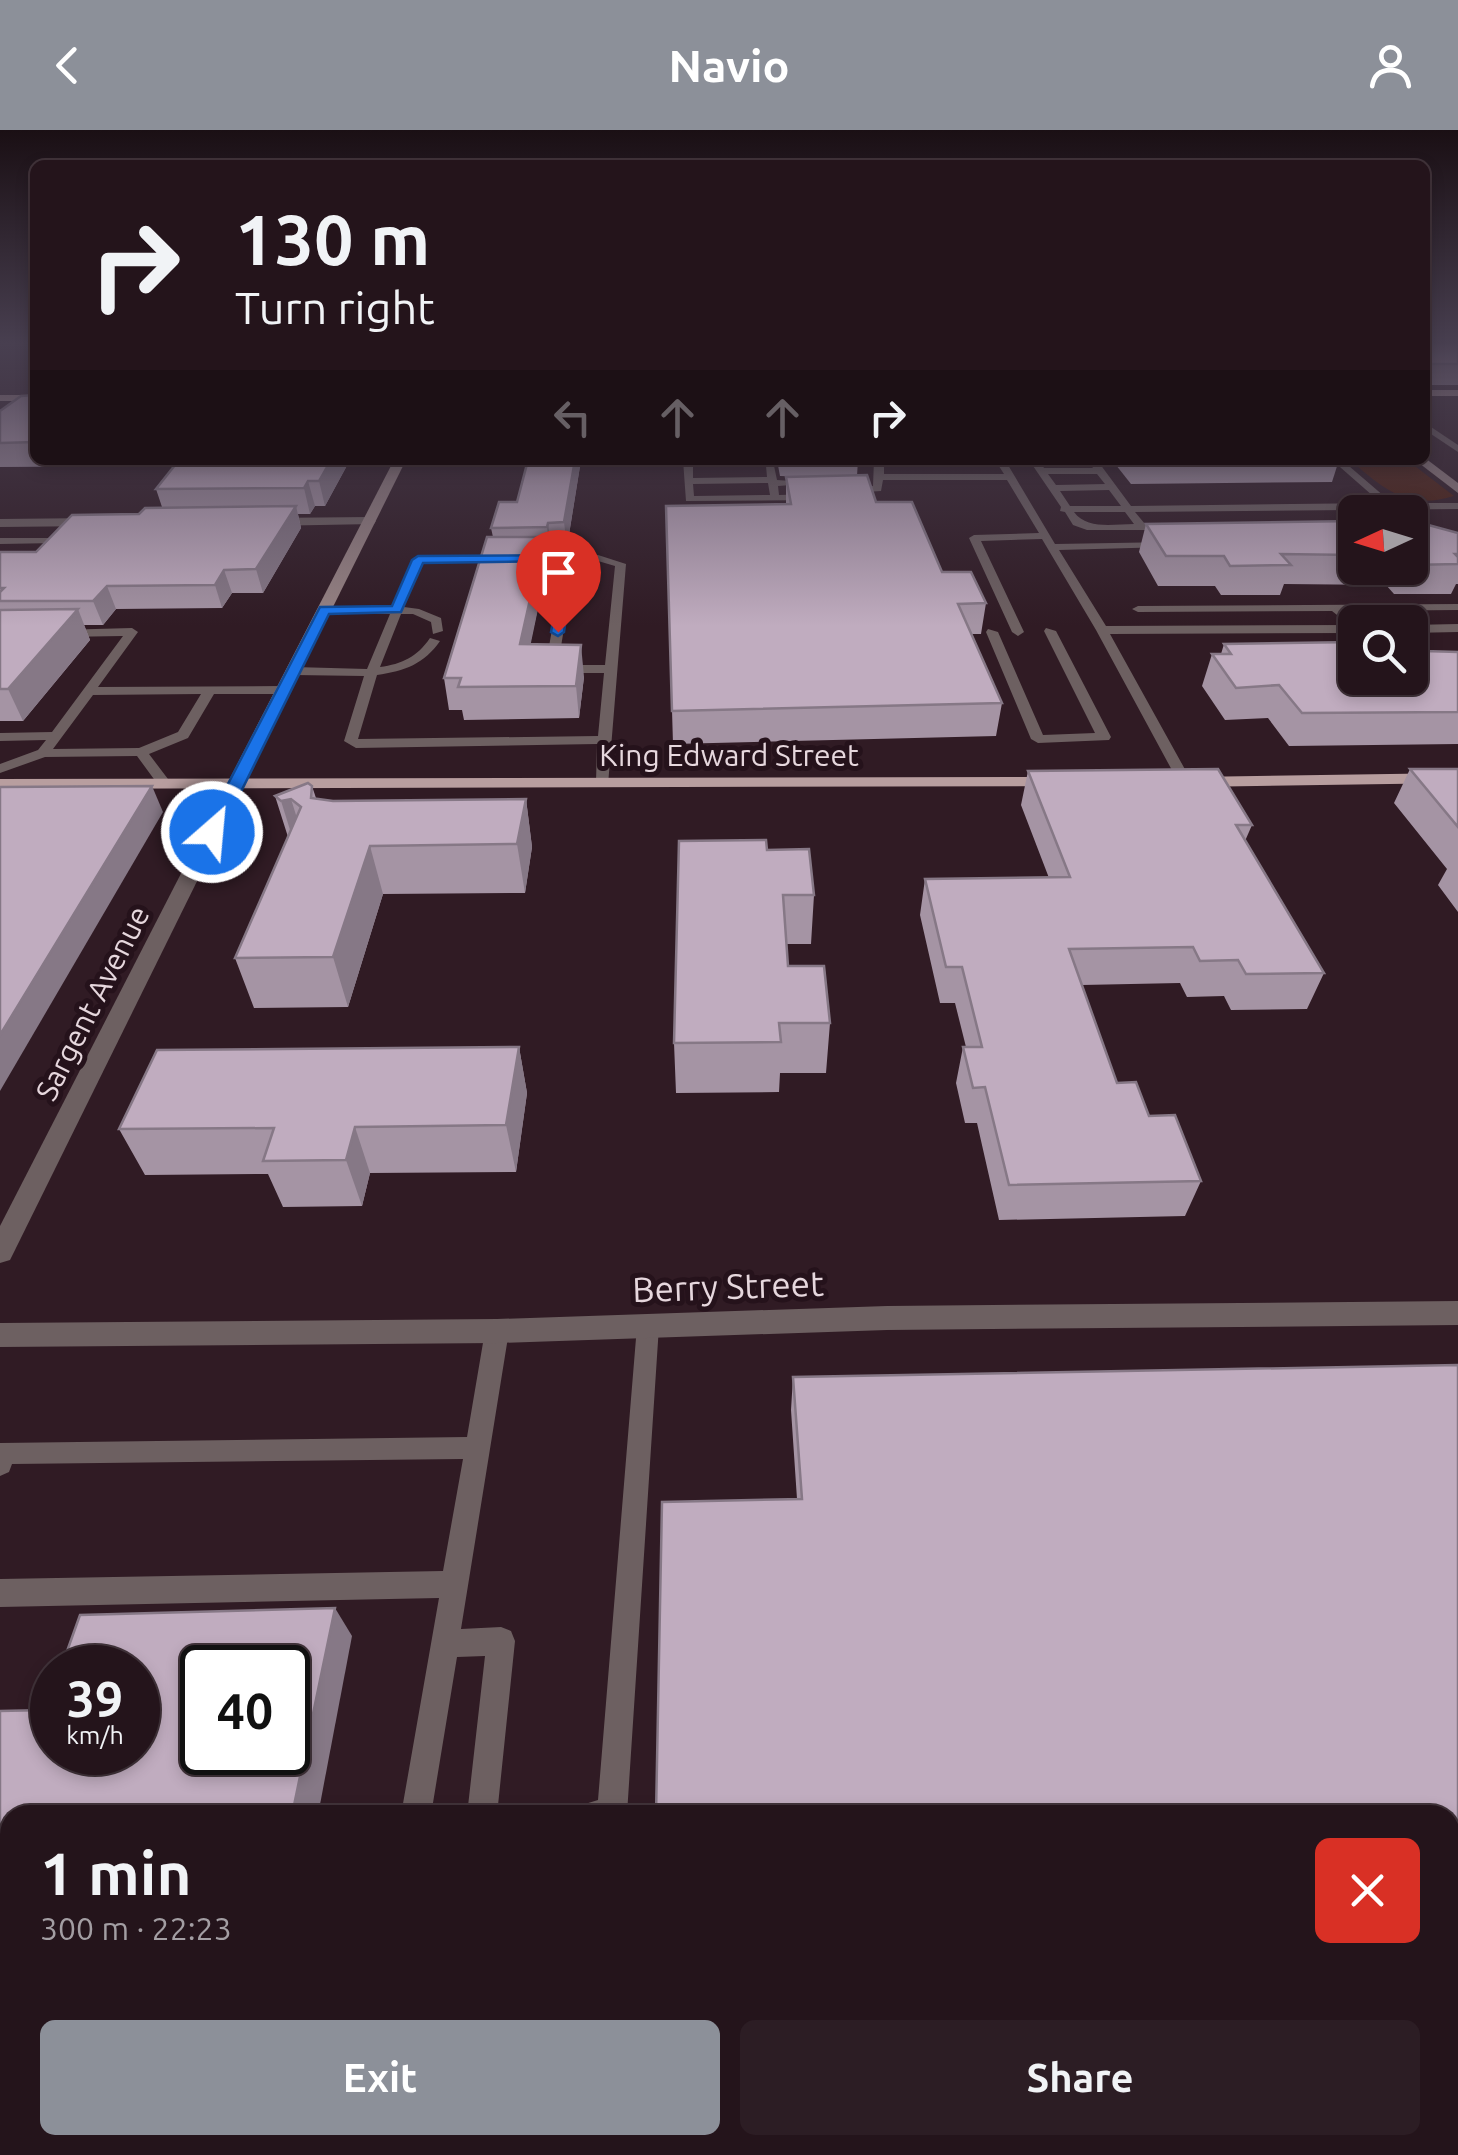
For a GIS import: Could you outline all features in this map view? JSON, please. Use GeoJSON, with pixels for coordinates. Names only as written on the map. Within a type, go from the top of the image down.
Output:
{"type":"FeatureCollection","features":[{"type":"Feature","properties":{"kind":"main road","name":"Sargent Avenue"},"geometry":{"type":"LineString","coordinates":[[238,782],[398,465]]}},
{"type":"Feature","properties":{"kind":"main road"},"geometry":{"type":"LineString","coordinates":[[1429,465],[1454,483]]}},
{"type":"Feature","properties":{"kind":"main road"},"geometry":{"type":"LineString","coordinates":[[1176,782],[1458,778]]}},
{"type":"Feature","properties":{"kind":"main road","name":"King Edward Street"},"geometry":{"type":"LineString","coordinates":[[0,784],[1074,782]]}},
{"type":"Feature","properties":{"kind":"street"},"geometry":{"type":"LineString","coordinates":[[256,522],[370,521]]}},
{"type":"Feature","properties":{"kind":"street"},"geometry":{"type":"LineString","coordinates":[[0,523],[104,522]]}},
{"type":"Feature","properties":{"kind":"street","name":"Sargent Avenue"},"geometry":{"type":"LineString","coordinates":[[0,1252],[238,782]]}},
{"type":"Feature","properties":{"kind":"street","name":"Berry Street"},"geometry":{"type":"LineString","coordinates":[[0,1335],[497,1331],[922,1317],[1458,1313]]}},
{"type":"Feature","properties":{"kind":"lane"},"geometry":{"type":"LineString","coordinates":[[688,465],[688,498],[827,498]]}},
{"type":"Feature","properties":{"kind":"lane"},"geometry":{"type":"LineString","coordinates":[[770,465],[775,498]]}},
{"type":"Feature","properties":{"kind":"lane"},"geometry":{"type":"LineString","coordinates":[[844,497],[862,497],[857,486],[878,489],[879,465]]}},
{"type":"Feature","properties":{"kind":"lane"},"geometry":{"type":"LineString","coordinates":[[956,465],[962,477]]}},
{"type":"Feature","properties":{"kind":"lane"},"geometry":{"type":"LineString","coordinates":[[1003,465],[1102,630],[1176,782]]}},
{"type":"Feature","properties":{"kind":"lane"},"geometry":{"type":"LineString","coordinates":[[1037,465],[1076,524],[1178,527]]}},
{"type":"Feature","properties":{"kind":"lane"},"geometry":{"type":"LineString","coordinates":[[1096,465],[1142,527]]}},
{"type":"Feature","properties":{"kind":"lane"},"geometry":{"type":"LineString","coordinates":[[1342,465],[1370,495]]}},
{"type":"Feature","properties":{"kind":"lane"},"geometry":{"type":"LineString","coordinates":[[1040,471],[1100,471]]}},
{"type":"Feature","properties":{"kind":"lane"},"geometry":{"type":"LineString","coordinates":[[879,478],[1010,476]]}},
{"type":"Feature","properties":{"kind":"lane"},"geometry":{"type":"LineString","coordinates":[[688,481],[822,483]]}},
{"type":"Feature","properties":{"kind":"lane"},"geometry":{"type":"LineString","coordinates":[[1051,488],[1112,488]]}},
{"type":"Feature","properties":{"kind":"lane"},"geometry":{"type":"LineString","coordinates":[[1428,507],[1458,506]]}},
{"type":"Feature","properties":{"kind":"lane"},"geometry":{"type":"LineString","coordinates":[[1064,509],[1338,509]]}},
{"type":"Feature","properties":{"kind":"lane"},"geometry":{"type":"LineString","coordinates":[[0,542],[53,541],[71,522]]}},
{"type":"Feature","properties":{"kind":"lane"},"geometry":{"type":"LineString","coordinates":[[1018,632],[974,538],[1190,544]]}},
{"type":"Feature","properties":{"kind":"lane"},"geometry":{"type":"LineString","coordinates":[[19,555],[34,541]]}},
{"type":"Feature","properties":{"kind":"lane"},"geometry":{"type":"LineString","coordinates":[[570,558],[551,668],[613,668]]}},
{"type":"Feature","properties":{"kind":"lane"},"geometry":{"type":"LineString","coordinates":[[603,782],[623,568],[612,560],[570,558],[418,560],[372,671],[350,733],[351,741],[361,745],[604,740]]}},
{"type":"Feature","properties":{"kind":"lane"},"geometry":{"type":"LineString","coordinates":[[1138,608],[1458,608]]}},
{"type":"Feature","properties":{"kind":"lane"},"geometry":{"type":"LineString","coordinates":[[1335,608],[1338,611]]}},
{"type":"Feature","properties":{"kind":"lane"},"geometry":{"type":"LineString","coordinates":[[294,672],[372,671],[419,662],[436,636],[437,620],[427,614],[325,610]]}},
{"type":"Feature","properties":{"kind":"lane"},"geometry":{"type":"LineString","coordinates":[[1428,628],[1458,628]]}},
{"type":"Feature","properties":{"kind":"lane"},"geometry":{"type":"LineString","coordinates":[[1102,630],[1338,629]]}},
{"type":"Feature","properties":{"kind":"lane"},"geometry":{"type":"LineString","coordinates":[[992,632],[1038,739],[1104,737],[1050,631]]}},
{"type":"Feature","properties":{"kind":"lane"},"geometry":{"type":"LineString","coordinates":[[38,633],[132,632],[43,753]]}},
{"type":"Feature","properties":{"kind":"lane"},"geometry":{"type":"LineString","coordinates":[[0,769],[43,753],[141,752],[183,735],[210,690]]}},
{"type":"Feature","properties":{"kind":"lane"},"geometry":{"type":"LineString","coordinates":[[89,691],[284,690]]}},
{"type":"Feature","properties":{"kind":"lane"},"geometry":{"type":"LineString","coordinates":[[0,736],[56,736]]}},
{"type":"Feature","properties":{"kind":"lane"},"geometry":{"type":"LineString","coordinates":[[141,752],[164,783]]}},
{"type":"Feature","properties":{"kind":"lane"},"geometry":{"type":"LineString","coordinates":[[613,1805],[648,1326]]}},
{"type":"Feature","properties":{"kind":"lane"},"geometry":{"type":"LineString","coordinates":[[418,1805],[497,1331]]}},
{"type":"Feature","properties":{"kind":"lane"},"geometry":{"type":"LineString","coordinates":[[0,1464],[4,1453],[478,1448]]}},
{"type":"Feature","properties":{"kind":"lane"},"geometry":{"type":"LineString","coordinates":[[0,1593],[455,1584]]}},
{"type":"Feature","properties":{"kind":"lane"},"geometry":{"type":"LineString","coordinates":[[444,1644],[501,1641],[483,1805]]}},
{"type":"Feature","properties":{"kind":"shaded area"},"geometry":{"type":"Polygon","coordinates":[[[1356,465],[1414,465],[1454,496],[1428,501],[1428,495],[1397,494],[1356,465]]]}},
{"type":"Feature","properties":{"kind":"building"},"geometry":{"type":"Polygon","coordinates":[[[0,438],[30,438],[30,442],[0,443],[0,438]]]}},
{"type":"Feature","properties":{"kind":"building"},"geometry":{"type":"Polygon","coordinates":[[[175,465],[328,465],[319,481],[308,481],[304,488],[156,489],[175,465]]]}},
{"type":"Feature","properties":{"kind":"building"},"geometry":{"type":"Polygon","coordinates":[[[527,465],[574,465],[564,522],[548,523],[547,527],[491,528],[499,502],[517,502],[527,465]]]}},
{"type":"Feature","properties":{"kind":"building"},"geometry":{"type":"Polygon","coordinates":[[[867,475],[876,502],[912,502],[942,572],[971,572],[986,603],[958,604],[1002,703],[672,711],[666,506],[791,504],[786,477],[867,475]]]}},
{"type":"Feature","properties":{"kind":"building"},"geometry":{"type":"Polygon","coordinates":[[[296,506],[256,569],[224,570],[215,585],[107,586],[93,601],[0,601],[4,588],[0,588],[0,552],[36,552],[72,515],[139,514],[145,508],[296,506]]]}},
{"type":"Feature","properties":{"kind":"building"},"geometry":{"type":"Polygon","coordinates":[[[1338,521],[1338,555],[1281,554],[1291,565],[1230,566],[1224,556],[1166,556],[1146,524],[1338,521]]]}},
{"type":"Feature","properties":{"kind":"building"},"geometry":{"type":"Polygon","coordinates":[[[1428,525],[1458,533],[1458,564],[1428,565],[1428,525]]]}},
{"type":"Feature","properties":{"kind":"building"},"geometry":{"type":"Polygon","coordinates":[[[487,537],[544,537],[520,644],[581,645],[576,686],[458,687],[461,678],[444,678],[487,537]]]}},
{"type":"Feature","properties":{"kind":"building"},"geometry":{"type":"Polygon","coordinates":[[[78,609],[8,689],[0,689],[0,610],[78,609]]]}},
{"type":"Feature","properties":{"kind":"building"},"geometry":{"type":"Polygon","coordinates":[[[1338,642],[1338,695],[1428,695],[1428,651],[1458,652],[1458,712],[1302,713],[1279,685],[1236,688],[1212,654],[1231,654],[1224,644],[1338,642]]]}},
{"type":"Feature","properties":{"kind":"building"},"geometry":{"type":"Polygon","coordinates":[[[1218,769],[1252,825],[1236,825],[1324,973],[1246,974],[1238,960],[1200,961],[1193,947],[1069,949],[1117,1083],[1136,1082],[1149,1116],[1175,1115],[1201,1181],[1009,1185],[985,1087],[973,1088],[963,1047],[982,1047],[962,967],[946,967],[925,879],[1070,877],[1028,771],[1218,769]]]}},
{"type":"Feature","properties":{"kind":"building"},"geometry":{"type":"Polygon","coordinates":[[[1410,769],[1458,769],[1458,827],[1410,769]]]}},
{"type":"Feature","properties":{"kind":"building"},"geometry":{"type":"Polygon","coordinates":[[[308,783],[312,786],[311,798],[333,801],[526,799],[517,844],[370,846],[333,957],[235,958],[301,807],[291,799],[281,801],[275,796],[308,783]]]}},
{"type":"Feature","properties":{"kind":"building"},"geometry":{"type":"Polygon","coordinates":[[[152,786],[0,1035],[0,787],[152,786]]]}},
{"type":"Feature","properties":{"kind":"building"},"geometry":{"type":"Polygon","coordinates":[[[766,840],[767,850],[809,849],[814,895],[783,895],[788,966],[824,966],[830,1023],[779,1023],[781,1042],[674,1043],[679,841],[766,840]]]}},
{"type":"Feature","properties":{"kind":"building"},"geometry":{"type":"Polygon","coordinates":[[[519,1047],[506,1125],[355,1127],[346,1160],[263,1161],[274,1128],[119,1129],[157,1050],[519,1047]]]}},
{"type":"Feature","properties":{"kind":"building"},"geometry":{"type":"Polygon","coordinates":[[[1458,1365],[1458,1805],[656,1805],[662,1502],[802,1499],[793,1377],[1458,1365]]]}},
{"type":"Feature","properties":{"kind":"building"},"geometry":{"type":"Polygon","coordinates":[[[335,1608],[310,1728],[310,1645],[180,1645],[180,1775],[300,1775],[294,1805],[0,1805],[0,1711],[30,1710],[30,1775],[160,1775],[160,1645],[69,1645],[80,1615],[335,1608]]]}},
{"type":"Feature","properties":{"kind":"route"},"geometry":{"type":"LineString","coordinates":[[212,832],[325,610],[397,610],[418,560],[570,558],[558,632]]}}]}
